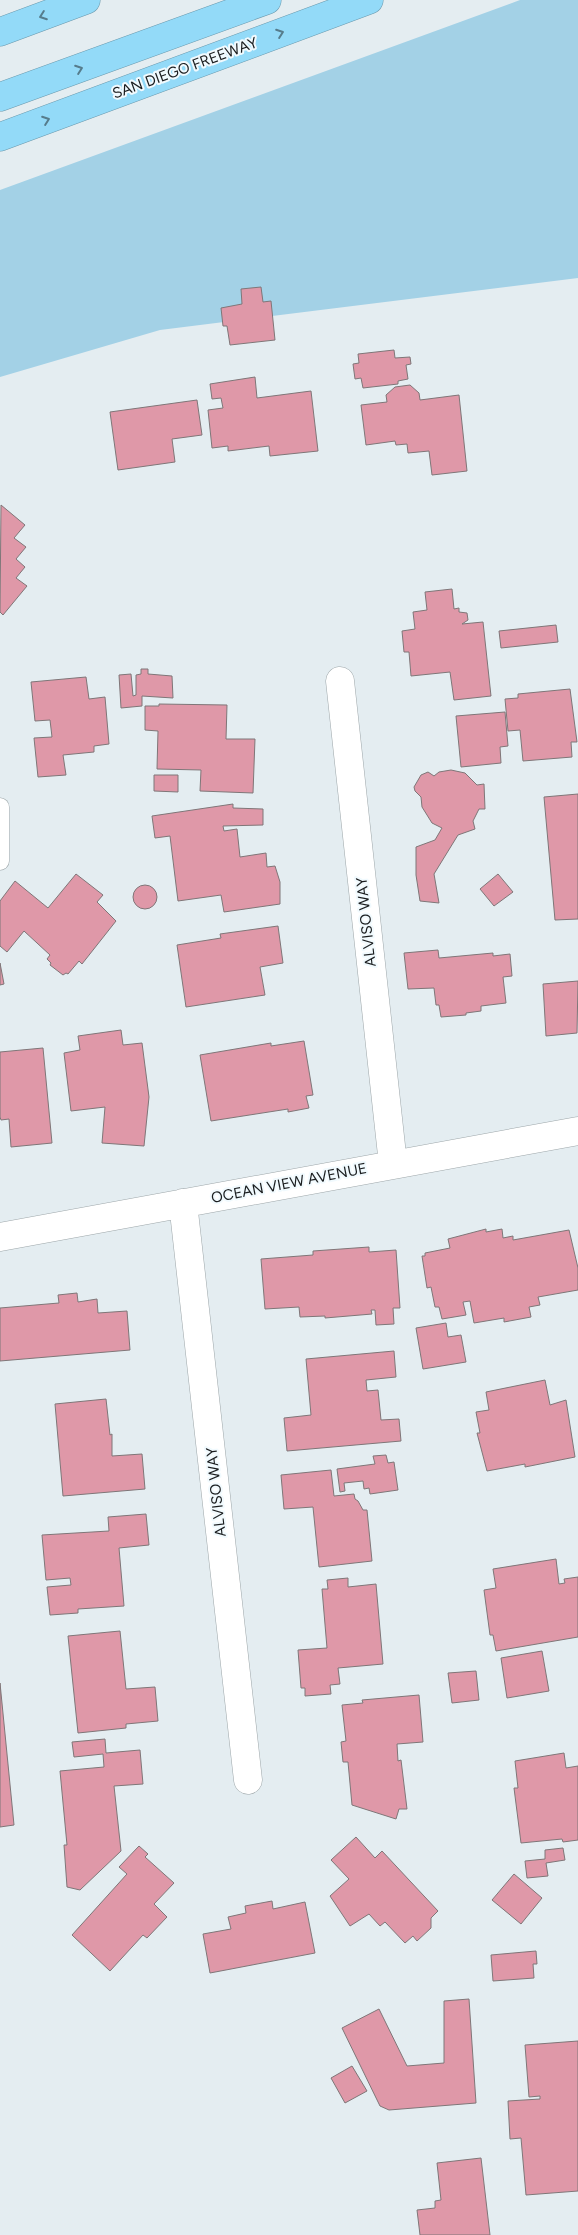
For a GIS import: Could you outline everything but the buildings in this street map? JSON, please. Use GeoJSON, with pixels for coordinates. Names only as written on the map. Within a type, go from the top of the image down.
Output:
{"type":"FeatureCollection","features":[{"type":"Feature","properties":{"kind":"highway"},"geometry":{"type":"LineString","coordinates":[[0,32],[86,0]]}},
{"type":"Feature","properties":{"kind":"highway"},"geometry":{"type":"LineString","coordinates":[[0,98],[267,0]]}},
{"type":"Feature","properties":{"kind":"highway","name":"SAN DIEGO FREEWAY"},"geometry":{"type":"LineString","coordinates":[[0,137],[369,0]]}},
{"type":"Feature","properties":{"kind":"street","name":"ALVISO WAY"},"geometry":{"type":"LineString","coordinates":[[340,681],[393,1164]]}},
{"type":"Feature","properties":{"kind":"street","name":"OCEAN VIEW AVENUE"},"geometry":{"type":"LineString","coordinates":[[0,1237],[578,1131]]}},
{"type":"Feature","properties":{"kind":"street","name":"ALVISO WAY"},"geometry":{"type":"LineString","coordinates":[[184,1203],[248,1780]]}},
{"type":"Feature","properties":{"kind":"lane"},"geometry":{"type":"LineString","coordinates":[[0,807],[0,861]]}},
{"type":"Feature","properties":{"kind":"shaded area"},"geometry":{"type":"Polygon","coordinates":[[[520,0],[578,0],[578,278],[160,330],[0,377],[0,190],[520,0]]]}}]}
